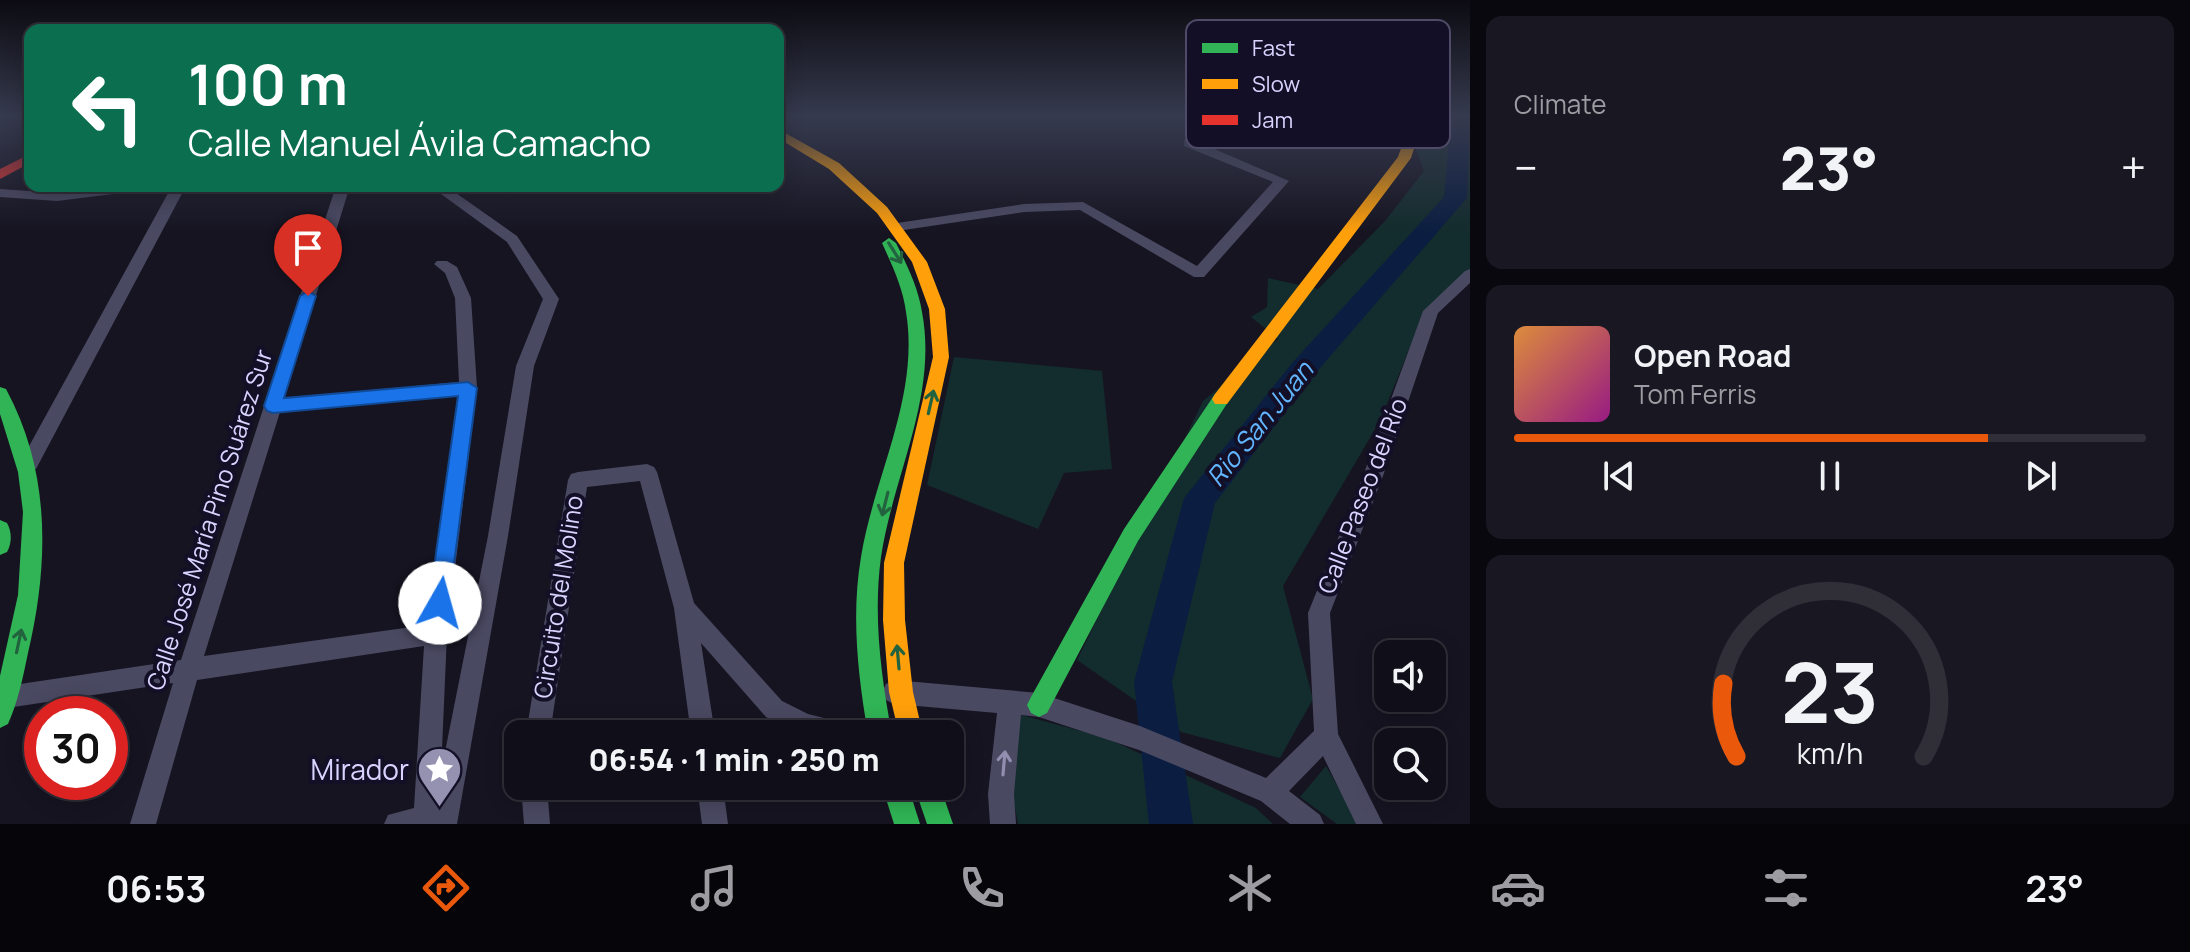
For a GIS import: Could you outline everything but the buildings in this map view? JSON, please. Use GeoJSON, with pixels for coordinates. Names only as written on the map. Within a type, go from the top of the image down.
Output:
{"type":"FeatureCollection","features":[{"type":"Feature","properties":{"kind":"street"},"geometry":{"type":"LineString","coordinates":[[797,155],[823,172],[868,215],[903,266],[914,296],[919,362],[872,557],[868,615],[871,691],[877,720]]}},
{"type":"Feature","properties":{"kind":"street"},"geometry":{"type":"LineString","coordinates":[[816,155],[834,166],[897,227],[919,262],[937,309],[941,357],[894,563],[894,620],[901,692],[908,720]]}},
{"type":"Feature","properties":{"kind":"street"},"geometry":{"type":"LineString","coordinates":[[897,227],[1024,208],[1083,206],[1199,274],[1282,181],[1219,155]]}},
{"type":"Feature","properties":{"kind":"street"},"geometry":{"type":"LineString","coordinates":[[1039,705],[1131,535],[1217,404],[1405,155]]}},
{"type":"Feature","properties":{"kind":"street"},"geometry":{"type":"LineString","coordinates":[[0,175],[24,161]]}},
{"type":"Feature","properties":{"kind":"street"},"geometry":{"type":"LineString","coordinates":[[0,193],[57,197],[109,192]]}},
{"type":"Feature","properties":{"kind":"street"},"geometry":{"type":"LineString","coordinates":[[29,464],[176,192]]}},
{"type":"Feature","properties":{"kind":"street","name":"Calle José María Pino Suárez Sur"},"geometry":{"type":"LineString","coordinates":[[143,824],[189,669],[341,192]]}},
{"type":"Feature","properties":{"kind":"street"},"geometry":{"type":"LineString","coordinates":[[432,822],[498,536],[525,366],[551,299],[512,239],[446,192]]}},
{"type":"Feature","properties":{"kind":"street"},"geometry":{"type":"LineString","coordinates":[[432,822],[436,634],[468,388],[463,298],[452,270],[442,264]]}},
{"type":"Feature","properties":{"kind":"street","name":"Calle Paseo del Río"},"geometry":{"type":"LineString","coordinates":[[1370,824],[1326,736],[1319,613],[1373,476],[1431,311],[1470,274]]}},
{"type":"Feature","properties":{"kind":"street"},"geometry":{"type":"LineString","coordinates":[[273,406],[468,388]]}},
{"type":"Feature","properties":{"kind":"street"},"geometry":{"type":"LineString","coordinates":[[0,394],[12,415],[29,464],[33,526],[28,594],[4,706],[189,669],[436,634]]}},
{"type":"Feature","properties":{"kind":"street","name":"Circuito del Molino"},"geometry":{"type":"LineString","coordinates":[[540,720],[578,480],[647,472],[685,608],[701,720]]}},
{"type":"Feature","properties":{"kind":"street"},"geometry":{"type":"LineString","coordinates":[[0,529],[0,546]]}},
{"type":"Feature","properties":{"kind":"street","name":"Circuito del Molino"},"geometry":{"type":"LineString","coordinates":[[685,608],[774,709],[795,720]]}},
{"type":"Feature","properties":{"kind":"street"},"geometry":{"type":"LineString","coordinates":[[871,691],[1039,705],[1140,738],[1270,792],[1311,824]]}},
{"type":"Feature","properties":{"kind":"street"},"geometry":{"type":"LineString","coordinates":[[1003,824],[1001,794],[1010,701]]}},
{"type":"Feature","properties":{"kind":"street"},"geometry":{"type":"LineString","coordinates":[[1270,792],[1326,736]]}},
{"type":"Feature","properties":{"kind":"street"},"geometry":{"type":"LineString","coordinates":[[535,800],[537,824]]}},
{"type":"Feature","properties":{"kind":"street"},"geometry":{"type":"LineString","coordinates":[[712,800],[715,824]]}},
{"type":"Feature","properties":{"kind":"street"},"geometry":{"type":"LineString","coordinates":[[899,800],[907,824]]}},
{"type":"Feature","properties":{"kind":"street"},"geometry":{"type":"LineString","coordinates":[[932,800],[940,824]]}},
{"type":"Feature","properties":{"kind":"street"},"geometry":{"type":"LineString","coordinates":[[397,824],[432,822]]}},
{"type":"Feature","properties":{"kind":"green space"},"geometry":{"type":"Polygon","coordinates":[[[1418,155],[1470,155],[1470,273],[1420,322],[1381,419],[1283,586],[1313,699],[1280,758],[1181,732],[1077,660],[1203,401],[1278,339],[1251,317],[1267,307],[1268,278],[1318,289],[1385,221],[1424,171],[1418,155]]]}},
{"type":"Feature","properties":{"kind":"green space"},"geometry":{"type":"Polygon","coordinates":[[[954,357],[1102,371],[1112,469],[1064,473],[1038,529],[927,485],[954,357]]]}},
{"type":"Feature","properties":{"kind":"green space"},"geometry":{"type":"Polygon","coordinates":[[[1021,715],[1107,738],[1256,808],[1273,824],[1018,824],[1010,780],[1021,715]]]}},
{"type":"Feature","properties":{"kind":"green space"},"geometry":{"type":"Polygon","coordinates":[[[1326,766],[1359,824],[1337,824],[1300,797],[1326,766]]]}},
{"type":"Feature","properties":{"kind":"waterway","name":"Rio San Juan"},"geometry":{"type":"LineString","coordinates":[[1171,824],[1153,682],[1200,498],[1303,369],[1455,198],[1458,155]]}},
{"type":"Feature","properties":{"kind":"traffic: fast"},"geometry":{"type":"LineString","coordinates":[[878,720],[868,646],[868,579],[877,528],[908,412],[917,354],[913,303],[889,243]]}},
{"type":"Feature","properties":{"kind":"traffic: fast"},"geometry":{"type":"LineString","coordinates":[[0,394],[17,432],[28,472],[33,512],[29,595],[0,716]]}},
{"type":"Feature","properties":{"kind":"traffic: fast"},"geometry":{"type":"LineString","coordinates":[[1039,705],[1131,535],[1221,399]]}},
{"type":"Feature","properties":{"kind":"traffic: fast"},"geometry":{"type":"LineString","coordinates":[[0,529],[0,546]]}},
{"type":"Feature","properties":{"kind":"traffic: fast"},"geometry":{"type":"LineString","coordinates":[[899,800],[907,824]]}},
{"type":"Feature","properties":{"kind":"traffic: fast"},"geometry":{"type":"LineString","coordinates":[[932,800],[940,824]]}},
{"type":"Feature","properties":{"kind":"traffic: slow"},"geometry":{"type":"LineString","coordinates":[[816,155],[834,166],[882,210],[919,262],[937,309],[941,357],[894,563],[894,620],[901,692],[908,720]]}},
{"type":"Feature","properties":{"kind":"traffic: slow"},"geometry":{"type":"LineString","coordinates":[[1221,399],[1405,155]]}},
{"type":"Feature","properties":{"kind":"traffic: jam"},"geometry":{"type":"LineString","coordinates":[[0,175],[24,161]]}},
{"type":"Feature","properties":{"kind":"place","name":"Mirador"},"geometry":{"type":"Point","coordinates":[440,809]}},
{"type":"Feature","properties":{"kind":"route"},"geometry":{"type":"LineString","coordinates":[[308,296],[273,406],[468,388],[440,603]]}}]}
